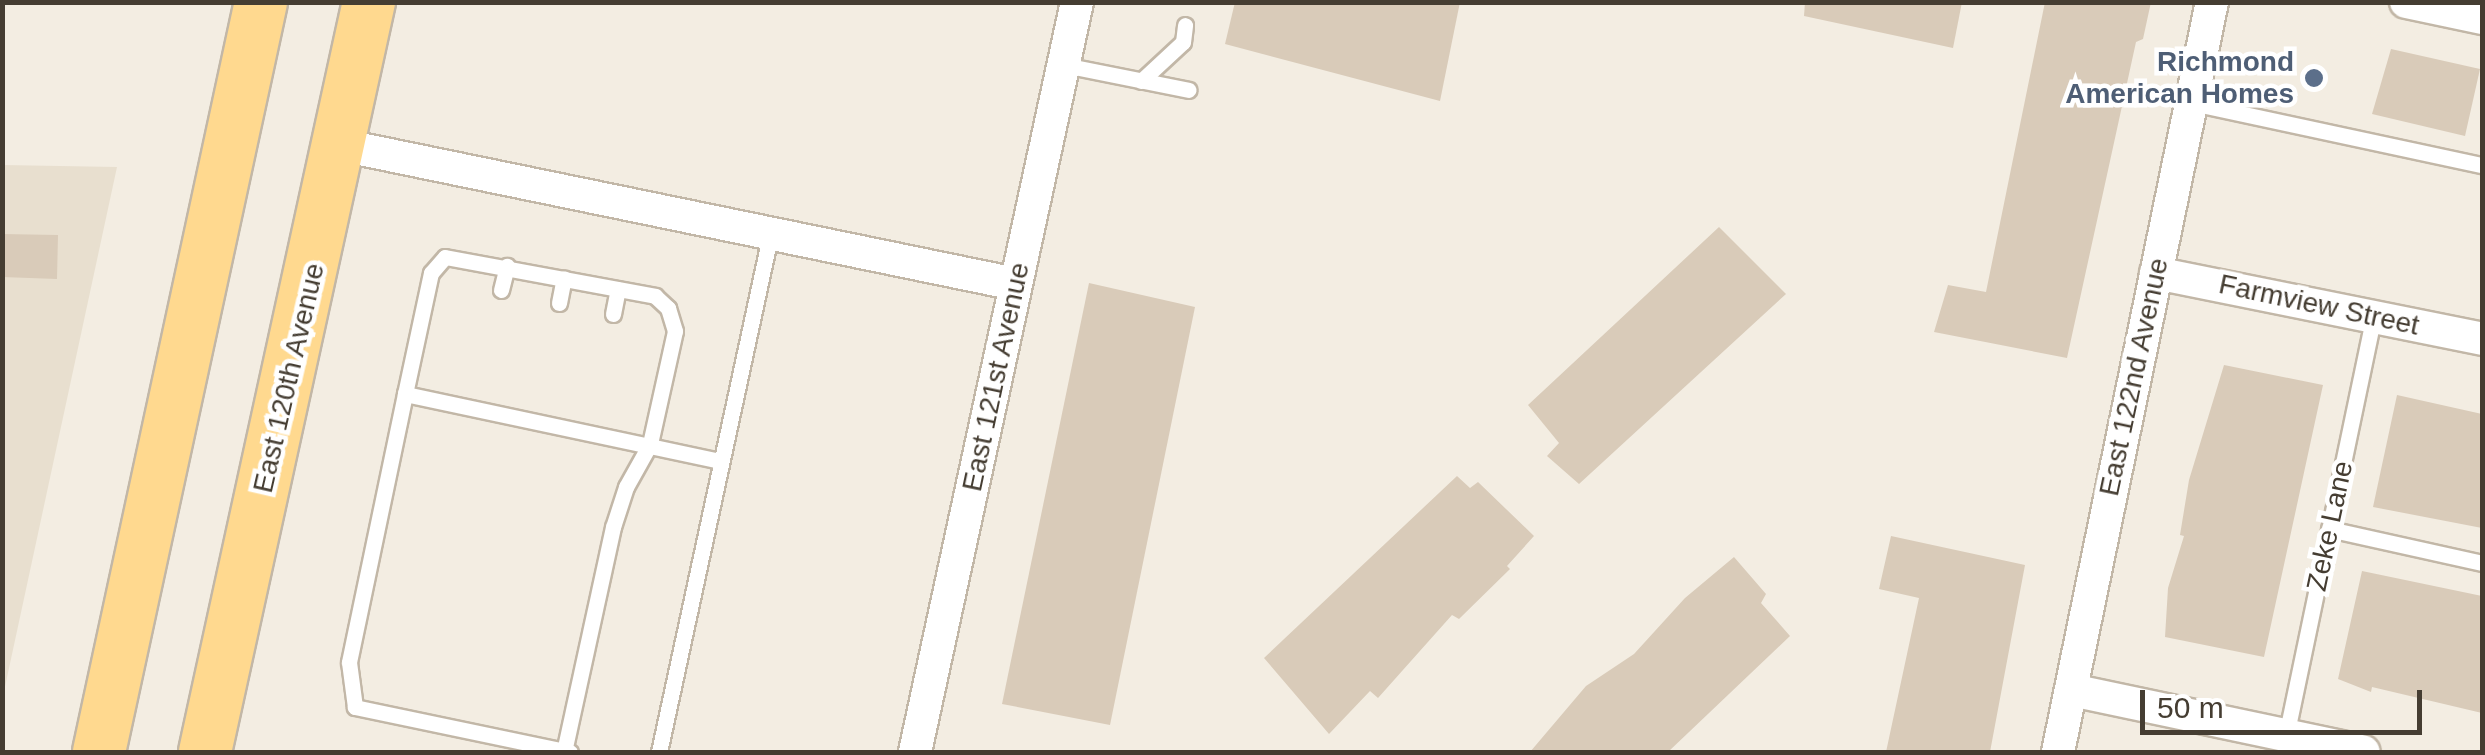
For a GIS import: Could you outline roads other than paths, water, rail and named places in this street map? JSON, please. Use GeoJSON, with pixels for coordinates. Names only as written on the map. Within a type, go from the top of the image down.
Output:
{"type":"FeatureCollection","features":[{"type":"Feature","properties":{"kind":"main road"},"geometry":{"type":"LineString","coordinates":[[99,752],[260,2]]}},
{"type":"Feature","properties":{"kind":"main road","name":"East 120th Avenue"},"geometry":{"type":"LineString","coordinates":[[206,752],[369,2]]}},
{"type":"Feature","properties":{"kind":"street","name":"East 121st Avenue"},"geometry":{"type":"LineString","coordinates":[[915,752],[1077,2]]}},
{"type":"Feature","properties":{"kind":"street","name":"East 122nd Avenue"},"geometry":{"type":"LineString","coordinates":[[2058,752],[2212,2]]}},
{"type":"Feature","properties":{"kind":"street"},"geometry":{"type":"LineString","coordinates":[[2406,2],[2482,18]]}},
{"type":"Feature","properties":{"kind":"street"},"geometry":{"type":"LineString","coordinates":[[341,144],[1016,284]]}},
{"type":"Feature","properties":{"kind":"street","name":"Farmview Street"},"geometry":{"type":"LineString","coordinates":[[2156,273],[2482,339]]}},
{"type":"Feature","properties":{"kind":"street"},"geometry":{"type":"LineString","coordinates":[[2072,690],[2364,752]]}},
{"type":"Feature","properties":{"kind":"lane"},"geometry":{"type":"LineString","coordinates":[[1140,81],[1183,42],[1185,25]]}},
{"type":"Feature","properties":{"kind":"lane"},"geometry":{"type":"LineString","coordinates":[[1064,65],[1189,90]]}},
{"type":"Feature","properties":{"kind":"lane"},"geometry":{"type":"LineString","coordinates":[[2192,104],[2482,166]]}},
{"type":"Feature","properties":{"kind":"lane"},"geometry":{"type":"LineString","coordinates":[[659,752],[770,232]]}},
{"type":"Feature","properties":{"kind":"lane"},"geometry":{"type":"LineString","coordinates":[[456,256],[564,278],[654,296],[672,319],[675,332],[650,444],[626,487],[613,528],[567,752],[355,708],[348,662],[437,262],[456,256]]}},
{"type":"Feature","properties":{"kind":"lane"},"geometry":{"type":"LineString","coordinates":[[501,290],[507,266]]}},
{"type":"Feature","properties":{"kind":"lane"},"geometry":{"type":"LineString","coordinates":[[559,303],[564,278]]}},
{"type":"Feature","properties":{"kind":"lane"},"geometry":{"type":"LineString","coordinates":[[613,314],[618,289]]}},
{"type":"Feature","properties":{"kind":"lane","name":"Zeke Lane"},"geometry":{"type":"LineString","coordinates":[[2286,736],[2374,316]]}},
{"type":"Feature","properties":{"kind":"lane"},"geometry":{"type":"LineString","coordinates":[[405,394],[721,461]]}},
{"type":"Feature","properties":{"kind":"lane"},"geometry":{"type":"LineString","coordinates":[[533,420],[537,403]]}},
{"type":"Feature","properties":{"kind":"lane"},"geometry":{"type":"LineString","coordinates":[[587,431],[591,414]]}},
{"type":"Feature","properties":{"kind":"lane"},"geometry":{"type":"LineString","coordinates":[[2329,529],[2482,563]]}},
{"type":"Feature","properties":{"kind":"place","name":"Richmond American Homes"},"geometry":{"type":"Point","coordinates":[2314,78]}}]}
